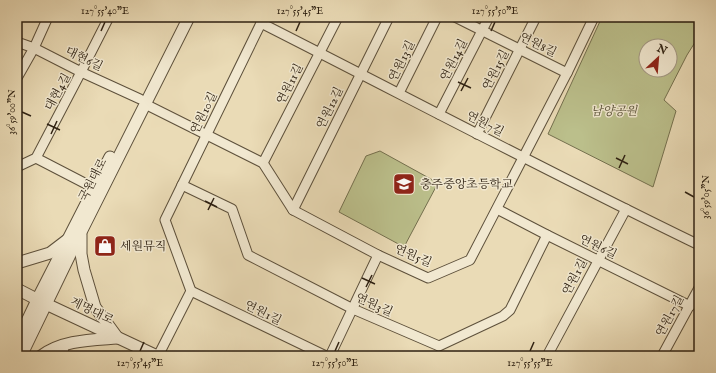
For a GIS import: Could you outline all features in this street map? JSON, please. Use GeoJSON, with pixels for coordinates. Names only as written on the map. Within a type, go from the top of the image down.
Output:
{"type":"FeatureCollection","features":[{"type":"Feature","properties":{"kind":"street"},"geometry":{"type":"LineString","coordinates":[[17,78],[34,48],[48,17]]}},
{"type":"Feature","properties":{"kind":"street","name":"대현4길"},"geometry":{"type":"LineString","coordinates":[[36,158],[82,72],[109,17]]}},
{"type":"Feature","properties":{"kind":"street","name":"국원대로"},"geometry":{"type":"LineString","coordinates":[[17,342],[42,302],[81,232],[181,17]]}},
{"type":"Feature","properties":{"kind":"street","name":"국원대로"},"geometry":{"type":"LineString","coordinates":[[21,356],[69,238],[94,188],[188,17]]}},
{"type":"Feature","properties":{"kind":"street","name":"연원11길"},"geometry":{"type":"LineString","coordinates":[[263,163],[338,17]]}},
{"type":"Feature","properties":{"kind":"street","name":"연원12길"},"geometry":{"type":"LineString","coordinates":[[293,210],[389,17]]}},
{"type":"Feature","properties":{"kind":"street","name":"연원13길"},"geometry":{"type":"LineString","coordinates":[[399,93],[437,17]]}},
{"type":"Feature","properties":{"kind":"street","name":"연원8길"},"geometry":{"type":"LineString","coordinates":[[455,17],[568,73]]}},
{"type":"Feature","properties":{"kind":"street","name":"연원14길"},"geometry":{"type":"LineString","coordinates":[[439,114],[489,17]]}},
{"type":"Feature","properties":{"kind":"street","name":"연원15길"},"geometry":{"type":"LineString","coordinates":[[477,134],[536,17]]}},
{"type":"Feature","properties":{"kind":"street","name":"연원5길"},"geometry":{"type":"LineString","coordinates":[[263,163],[293,210],[378,255],[428,278],[470,260],[568,73],[594,17]]}},
{"type":"Feature","properties":{"kind":"street","name":"연원7길"},"geometry":{"type":"LineString","coordinates":[[262,20],[320,53],[477,134],[699,245]]}},
{"type":"Feature","properties":{"kind":"street","name":"연원10길"},"geometry":{"type":"LineString","coordinates":[[191,291],[165,220],[262,20]]}},
{"type":"Feature","properties":{"kind":"street","name":"대현6길"},"geometry":{"type":"LineString","coordinates":[[17,42],[34,48],[143,101]]}},
{"type":"Feature","properties":{"kind":"street"},"geometry":{"type":"LineString","coordinates":[[143,101],[263,163]]}},
{"type":"Feature","properties":{"kind":"street"},"geometry":{"type":"LineString","coordinates":[[17,167],[36,158],[94,188]]}},
{"type":"Feature","properties":{"kind":"street","name":"연원3길"},"geometry":{"type":"LineString","coordinates":[[182,185],[232,209],[248,255],[353,309],[439,346],[502,316],[510,310],[546,235]]}},
{"type":"Feature","properties":{"kind":"street","name":"연원6길"},"geometry":{"type":"LineString","coordinates":[[497,209],[546,235],[690,306]]}},
{"type":"Feature","properties":{"kind":"street","name":"연원1길"},"geometry":{"type":"LineString","coordinates":[[547,356],[626,209]]}},
{"type":"Feature","properties":{"kind":"street"},"geometry":{"type":"LineString","coordinates":[[81,232],[81,254],[95,307],[117,338]]}},
{"type":"Feature","properties":{"kind":"street"},"geometry":{"type":"LineString","coordinates":[[17,263],[50,253],[69,238]]}},
{"type":"Feature","properties":{"kind":"street"},"geometry":{"type":"LineString","coordinates":[[330,356],[378,255]]}},
{"type":"Feature","properties":{"kind":"street","name":"연원17길"},"geometry":{"type":"LineString","coordinates":[[662,356],[699,288]]}},
{"type":"Feature","properties":{"kind":"street","name":"계명대로"},"geometry":{"type":"LineString","coordinates":[[17,289],[117,338],[158,356]]}},
{"type":"Feature","properties":{"kind":"street"},"geometry":{"type":"LineString","coordinates":[[158,356],[191,291]]}},
{"type":"Feature","properties":{"kind":"street","name":"연원1길"},"geometry":{"type":"LineString","coordinates":[[191,291],[326,356]]}},
{"type":"Feature","properties":{"kind":"street"},"geometry":{"type":"LineString","coordinates":[[41,356],[46,352],[63,351],[80,340],[117,338]]}},
{"type":"Feature","properties":{"kind":"green space","name":"남양공원"},"geometry":{"type":"Polygon","coordinates":[[[602,17],[699,17],[699,36],[678,73],[678,38],[638,38],[638,78],[675,78],[664,100],[676,111],[653,187],[548,134],[602,17]]]}},
{"type":"Feature","properties":{"kind":"green space"},"geometry":{"type":"Polygon","coordinates":[[[380,151],[438,183],[404,247],[339,212],[366,156],[380,151]]]}},
{"type":"Feature","properties":{"kind":"place","name":"충주중앙초등학교"},"geometry":{"type":"Point","coordinates":[404,184]}},
{"type":"Feature","properties":{"kind":"place","name":"세원뮤직"},"geometry":{"type":"Point","coordinates":[105,246]}}]}
